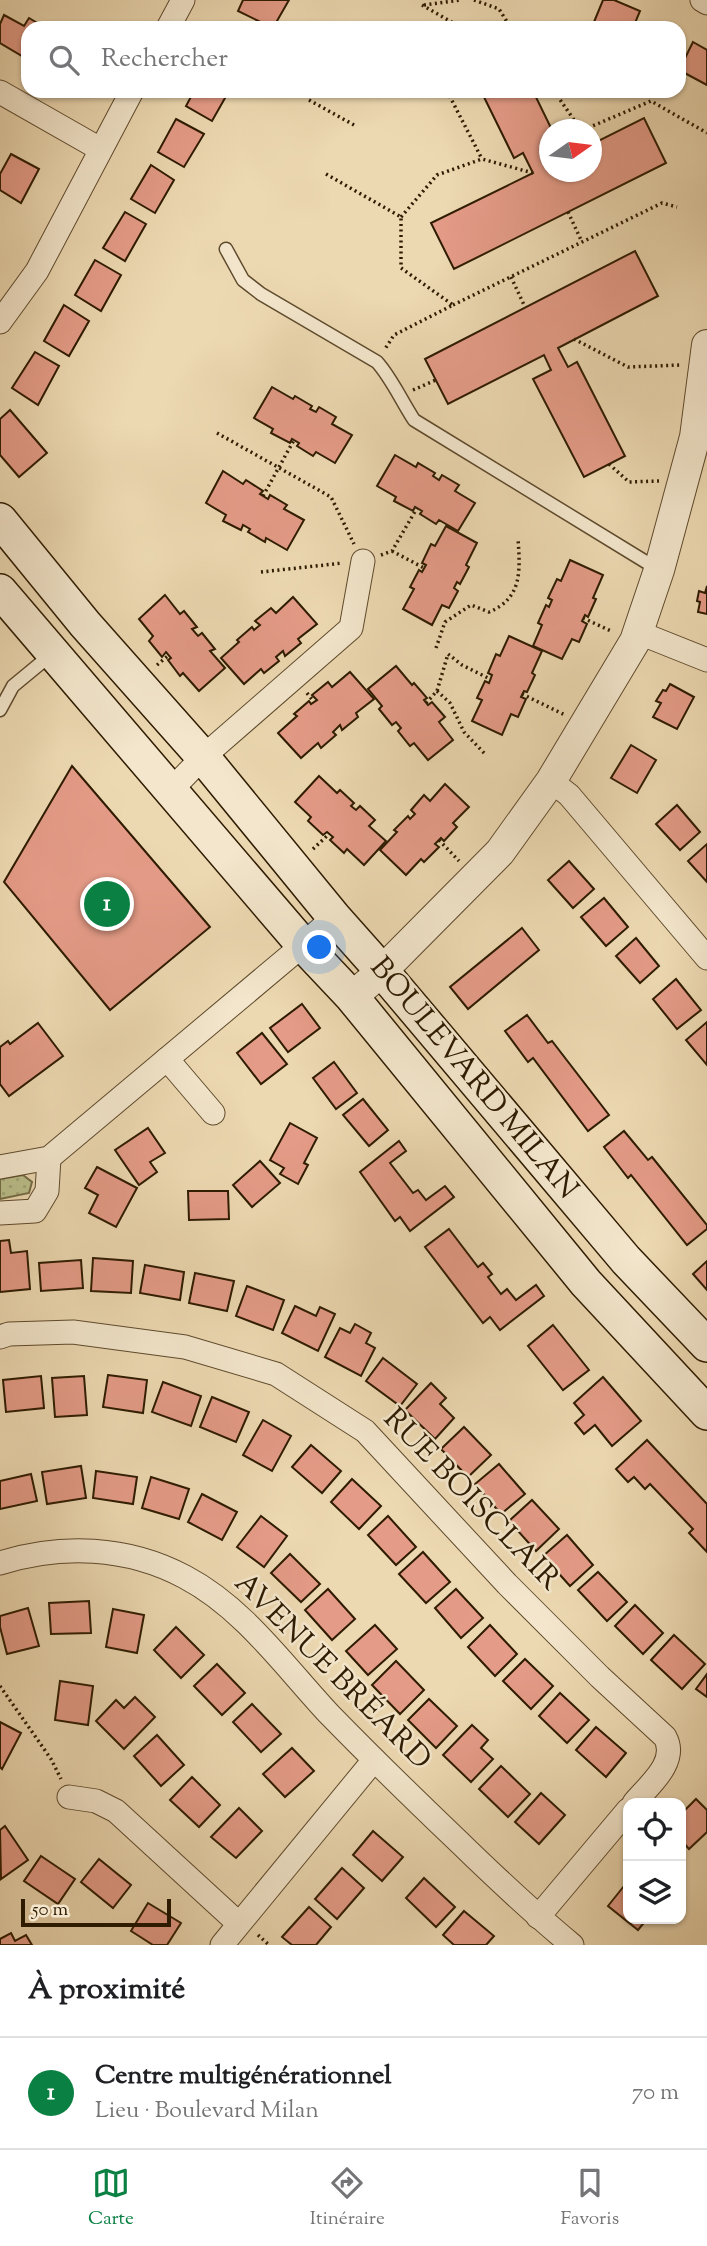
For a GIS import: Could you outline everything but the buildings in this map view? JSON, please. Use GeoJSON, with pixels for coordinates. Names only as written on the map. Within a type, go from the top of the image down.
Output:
{"type":"FeatureCollection","features":[{"type":"Feature","properties":{"kind":"main road","name":"BOULEVARD MILAN"},"geometry":{"type":"LineString","coordinates":[[0,520],[85,624],[203,757],[334,917],[626,1260],[707,1345]]}},
{"type":"Feature","properties":{"kind":"main road","name":"BOULEVARD MILAN"},"geometry":{"type":"LineString","coordinates":[[0,591],[303,945],[352,997],[586,1283],[707,1413]]}},
{"type":"Feature","properties":{"kind":"street"},"geometry":{"type":"LineString","coordinates":[[171,21],[183,0]]}},
{"type":"Feature","properties":{"kind":"street"},"geometry":{"type":"LineString","coordinates":[[702,0],[707,3]]}},
{"type":"Feature","properties":{"kind":"street"},"geometry":{"type":"LineString","coordinates":[[0,92],[100,149]]}},
{"type":"Feature","properties":{"kind":"street"},"geometry":{"type":"LineString","coordinates":[[0,322],[37,271],[128,98]]}},
{"type":"Feature","properties":{"kind":"street"},"geometry":{"type":"LineString","coordinates":[[624,631],[659,570],[701,438],[707,345]]}},
{"type":"Feature","properties":{"kind":"street"},"geometry":{"type":"LineString","coordinates":[[172,789],[203,757],[351,628],[363,561]]}},
{"type":"Feature","properties":{"kind":"street"},"geometry":{"type":"LineString","coordinates":[[624,631],[707,660]]}},
{"type":"Feature","properties":{"kind":"street"},"geometry":{"type":"LineString","coordinates":[[352,997],[382,971],[500,852],[551,781],[635,640],[624,631]]}},
{"type":"Feature","properties":{"kind":"street"},"geometry":{"type":"LineString","coordinates":[[551,781],[569,795],[707,958]]}},
{"type":"Feature","properties":{"kind":"street"},"geometry":{"type":"LineString","coordinates":[[0,1167],[49,1158],[334,917]]}},
{"type":"Feature","properties":{"kind":"street"},"geometry":{"type":"LineString","coordinates":[[167,1059],[213,1112]]}},
{"type":"Feature","properties":{"kind":"street"},"geometry":{"type":"LineString","coordinates":[[0,1213],[35,1211],[47,1191],[49,1158]]}},
{"type":"Feature","properties":{"kind":"street","name":"RUE BOISCLAIR"},"geometry":{"type":"LineString","coordinates":[[0,1337],[9,1334],[73,1332],[185,1348],[276,1374],[365,1431],[507,1584],[600,1677],[665,1737],[670,1750],[667,1762],[638,1798]]}},
{"type":"Feature","properties":{"kind":"street","name":"AVENUE BRÉARD"},"geometry":{"type":"LineString","coordinates":[[0,1563],[34,1554],[83,1550],[113,1553],[143,1560],[183,1576],[218,1598],[374,1760],[538,1917],[572,1945]]}},
{"type":"Feature","properties":{"kind":"street"},"geometry":{"type":"LineString","coordinates":[[222,1945],[374,1760]]}},
{"type":"Feature","properties":{"kind":"street"},"geometry":{"type":"LineString","coordinates":[[69,1797],[96,1801],[116,1811],[238,1923]]}},
{"type":"Feature","properties":{"kind":"street"},"geometry":{"type":"LineString","coordinates":[[538,1917],[623,1816]]}},
{"type":"Feature","properties":{"kind":"lane"},"geometry":{"type":"LineString","coordinates":[[226,249],[243,281],[252,288],[377,362],[391,378],[399,397],[414,420],[659,570]]}},
{"type":"Feature","properties":{"kind":"lane"},"geometry":{"type":"LineString","coordinates":[[0,710],[13,686],[53,653]]}},
{"type":"Feature","properties":{"kind":"path"},"geometry":{"type":"LineString","coordinates":[[451,21],[422,5],[460,0]]}},
{"type":"Feature","properties":{"kind":"path"},"geometry":{"type":"LineString","coordinates":[[474,0],[499,9],[507,21]]}},
{"type":"Feature","properties":{"kind":"path"},"geometry":{"type":"LineString","coordinates":[[451,98],[482,159]]}},
{"type":"Feature","properties":{"kind":"path"},"geometry":{"type":"LineString","coordinates":[[559,98],[574,119]]}},
{"type":"Feature","properties":{"kind":"path"},"geometry":{"type":"LineString","coordinates":[[309,100],[354,125]]}},
{"type":"Feature","properties":{"kind":"path"},"geometry":{"type":"LineString","coordinates":[[602,122],[651,101],[707,134]]}},
{"type":"Feature","properties":{"kind":"path"},"geometry":{"type":"LineString","coordinates":[[453,305],[401,268],[401,217],[437,175],[482,159],[533,173]]}},
{"type":"Feature","properties":{"kind":"path"},"geometry":{"type":"LineString","coordinates":[[326,174],[401,217]]}},
{"type":"Feature","properties":{"kind":"path"},"geometry":{"type":"LineString","coordinates":[[377,362],[394,335],[662,203],[677,207]]}},
{"type":"Feature","properties":{"kind":"path"},"geometry":{"type":"LineString","coordinates":[[568,212],[582,242]]}},
{"type":"Feature","properties":{"kind":"path"},"geometry":{"type":"LineString","coordinates":[[511,277],[526,307]]}},
{"type":"Feature","properties":{"kind":"path"},"geometry":{"type":"LineString","coordinates":[[574,340],[628,367],[681,365]]}},
{"type":"Feature","properties":{"kind":"path"},"geometry":{"type":"LineString","coordinates":[[399,397],[436,380]]}},
{"type":"Feature","properties":{"kind":"path"},"geometry":{"type":"LineString","coordinates":[[217,433],[331,497],[363,561]]}},
{"type":"Feature","properties":{"kind":"path"},"geometry":{"type":"LineString","coordinates":[[263,496],[294,440]]}},
{"type":"Feature","properties":{"kind":"path"},"geometry":{"type":"LineString","coordinates":[[609,464],[629,482],[665,481]]}},
{"type":"Feature","properties":{"kind":"path"},"geometry":{"type":"LineString","coordinates":[[261,572],[363,561],[392,551],[417,508]]}},
{"type":"Feature","properties":{"kind":"path"},"geometry":{"type":"LineString","coordinates":[[436,648],[445,622],[471,605],[489,612],[503,606],[517,586],[518,538]]}},
{"type":"Feature","properties":{"kind":"path"},"geometry":{"type":"LineString","coordinates":[[392,551],[424,568]]}},
{"type":"Feature","properties":{"kind":"path"},"geometry":{"type":"LineString","coordinates":[[583,618],[624,631]]}},
{"type":"Feature","properties":{"kind":"path"},"geometry":{"type":"LineString","coordinates":[[426,703],[437,691],[448,654],[490,679]]}},
{"type":"Feature","properties":{"kind":"path"},"geometry":{"type":"LineString","coordinates":[[437,691],[450,704],[464,732],[485,754]]}},
{"type":"Feature","properties":{"kind":"path"},"geometry":{"type":"LineString","coordinates":[[522,694],[569,717]]}},
{"type":"Feature","properties":{"kind":"path"},"geometry":{"type":"LineString","coordinates":[[312,850],[329,834]]}},
{"type":"Feature","properties":{"kind":"path"},"geometry":{"type":"LineString","coordinates":[[439,840],[459,861]]}},
{"type":"Feature","properties":{"kind":"path"},"geometry":{"type":"LineString","coordinates":[[0,1686],[51,1759],[69,1797]]}},
{"type":"Feature","properties":{"kind":"green space"},"geometry":{"type":"Polygon","coordinates":[[[23,1175],[32,1182],[29,1193],[0,1199],[0,1179],[23,1175]]]}},
{"type":"Feature","properties":{"kind":"place","name":"Centre multigénérationnel"},"geometry":{"type":"Point","coordinates":[107,904]}}]}
